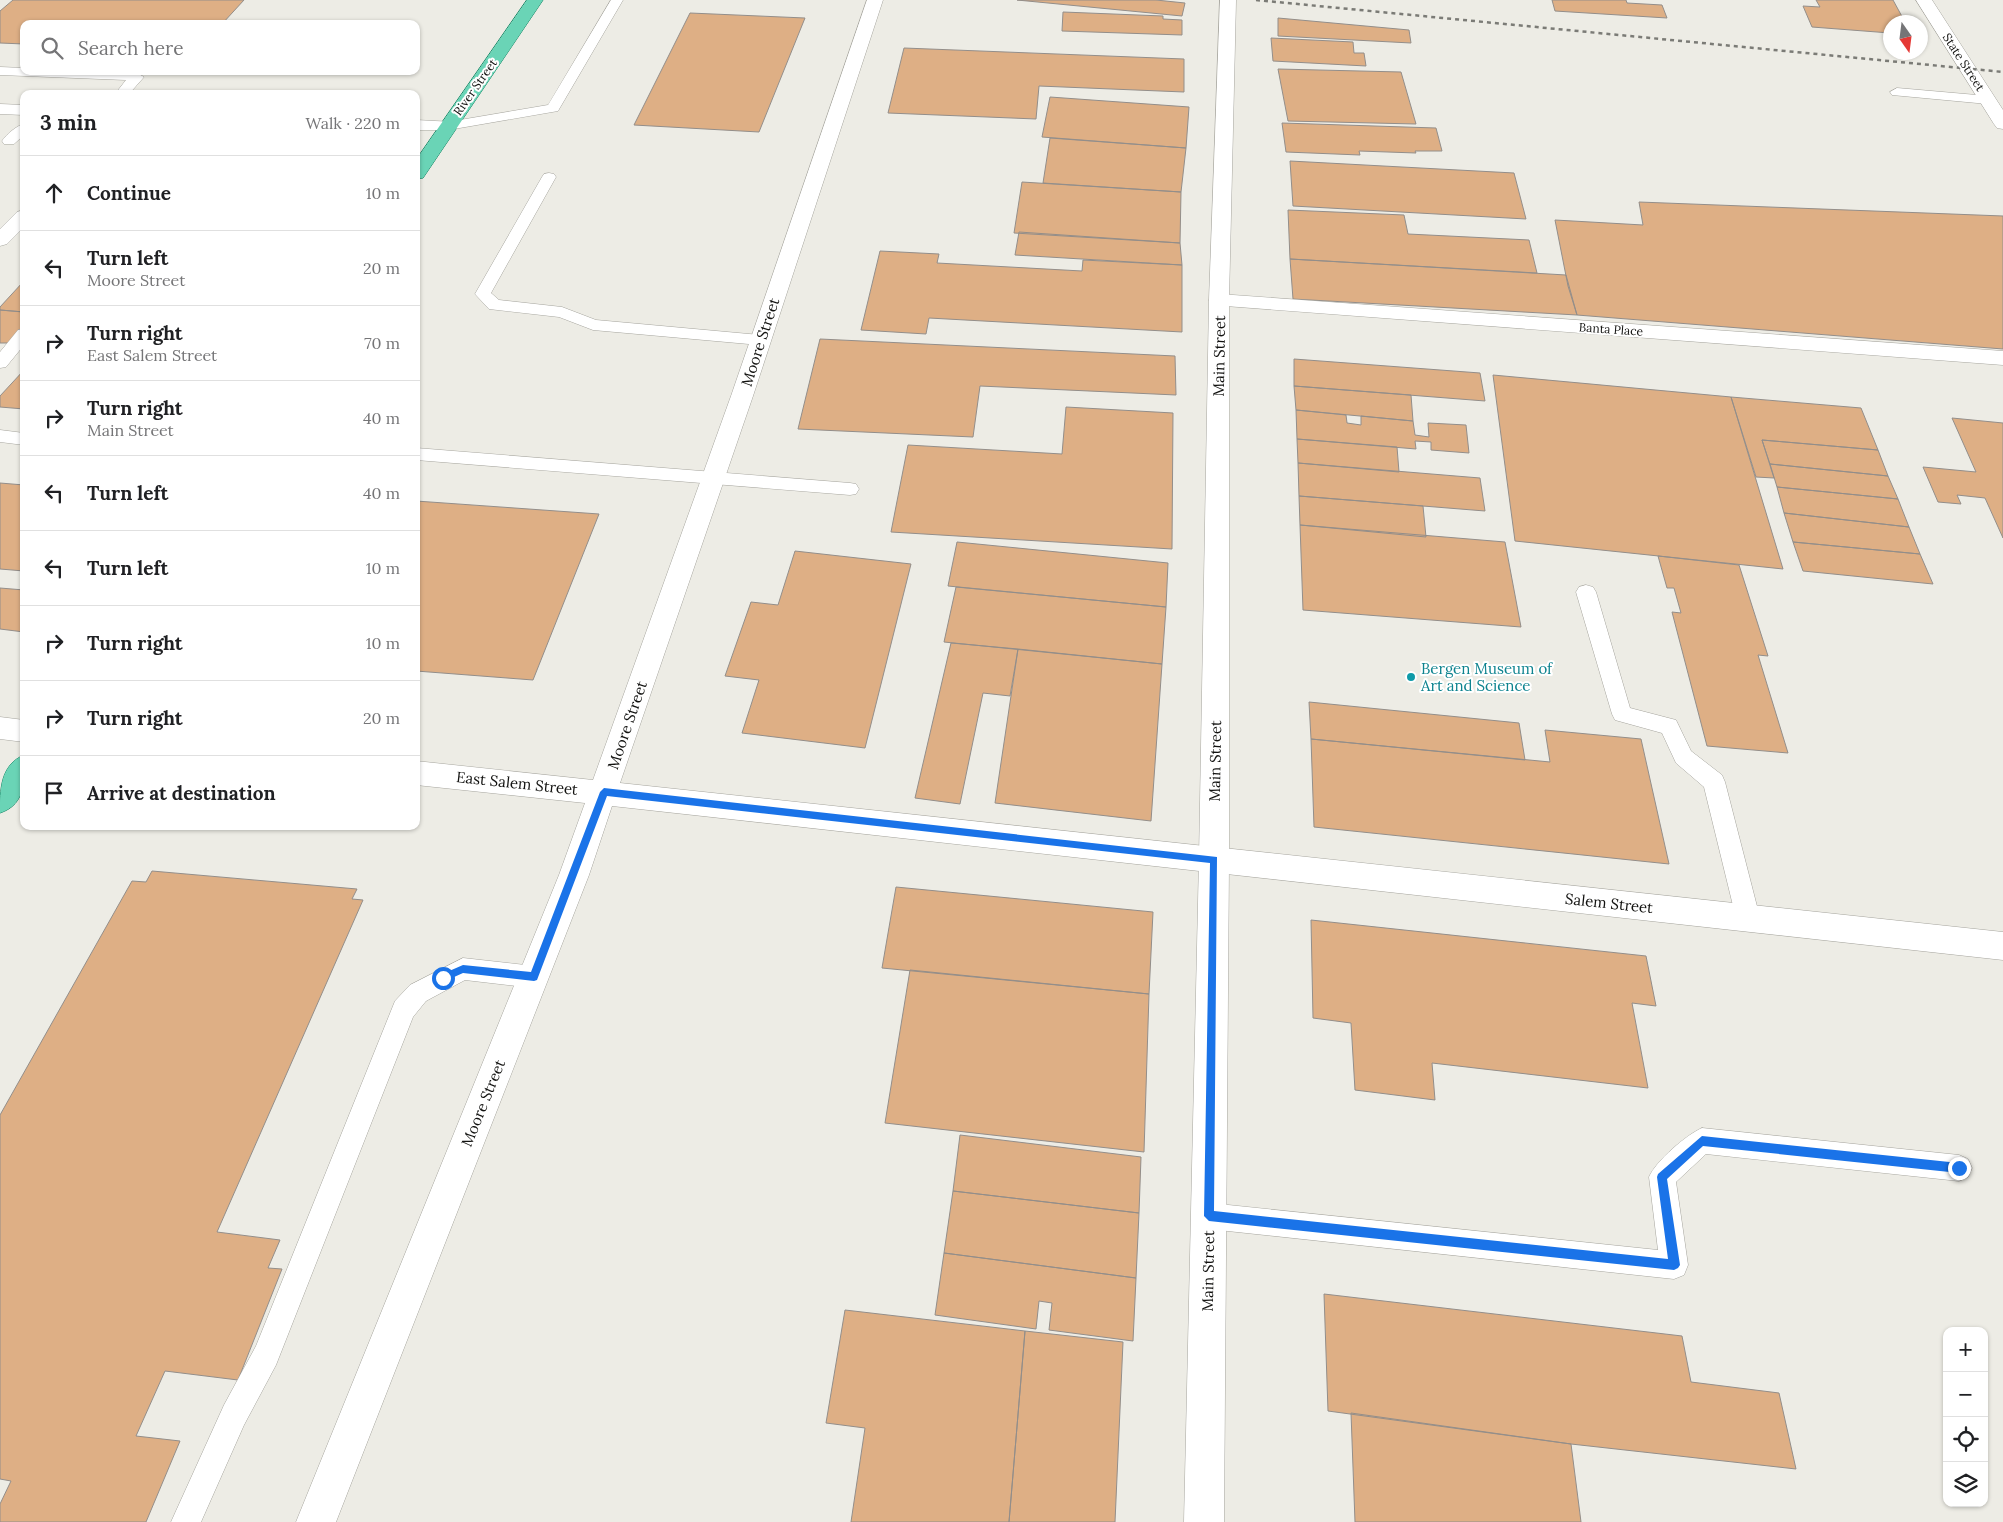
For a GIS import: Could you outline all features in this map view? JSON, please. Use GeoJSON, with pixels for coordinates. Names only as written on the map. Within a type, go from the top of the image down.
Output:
{"type":"FeatureCollection","features":[{"type":"Feature","properties":{"kind":"main road","name":"River Street"},"geometry":{"type":"LineString","coordinates":[[420,168],[535,0]]}},
{"type":"Feature","properties":{"kind":"main road"},"geometry":{"type":"LineString","coordinates":[[0,800],[20,772]]}},
{"type":"Feature","properties":{"kind":"street","name":"Moore Street"},"geometry":{"type":"LineString","coordinates":[[316,1522],[534,977],[604,792],[713,479],[875,0]]}},
{"type":"Feature","properties":{"kind":"street","name":"Main Street"},"geometry":{"type":"LineString","coordinates":[[1204,1522],[1214,859],[1219,300],[1228,0]]}},
{"type":"Feature","properties":{"kind":"street","name":"State Street"},"geometry":{"type":"LineString","coordinates":[[1924,0],[2003,124]]}},
{"type":"Feature","properties":{"kind":"street"},"geometry":{"type":"LineString","coordinates":[[0,109],[20,110]]}},
{"type":"Feature","properties":{"kind":"street"},"geometry":{"type":"LineString","coordinates":[[420,125],[448,126]]}},
{"type":"Feature","properties":{"kind":"street"},"geometry":{"type":"LineString","coordinates":[[0,240],[20,220]]}},
{"type":"Feature","properties":{"kind":"street","name":"Banta Place"},"geometry":{"type":"LineString","coordinates":[[1219,300],[2003,358]]}},
{"type":"Feature","properties":{"kind":"street"},"geometry":{"type":"LineString","coordinates":[[0,728],[20,730]]}},
{"type":"Feature","properties":{"kind":"street","name":"East Salem Street"},"geometry":{"type":"LineString","coordinates":[[420,773],[1214,859]]}},
{"type":"Feature","properties":{"kind":"street","name":"Salem Street"},"geometry":{"type":"LineString","coordinates":[[1214,859],[2003,946]]}},
{"type":"Feature","properties":{"kind":"lane"},"geometry":{"type":"LineString","coordinates":[[448,126],[553,108],[618,0]]}},
{"type":"Feature","properties":{"kind":"lane"},"geometry":{"type":"LineString","coordinates":[[0,71],[20,72]]}},
{"type":"Feature","properties":{"kind":"lane"},"geometry":{"type":"LineString","coordinates":[[91,75],[137,77],[125,90]]}},
{"type":"Feature","properties":{"kind":"lane"},"geometry":{"type":"LineString","coordinates":[[1896,92],[1988,100]]}},
{"type":"Feature","properties":{"kind":"lane"},"geometry":{"type":"LineString","coordinates":[[9,141],[20,131]]}},
{"type":"Feature","properties":{"kind":"lane"},"geometry":{"type":"LineString","coordinates":[[549,177],[484,294],[495,305],[562,312],[593,325],[760,340]]}},
{"type":"Feature","properties":{"kind":"lane"},"geometry":{"type":"LineString","coordinates":[[0,363],[20,339]]}},
{"type":"Feature","properties":{"kind":"lane"},"geometry":{"type":"LineString","coordinates":[[0,436],[20,438]]}},
{"type":"Feature","properties":{"kind":"lane"},"geometry":{"type":"LineString","coordinates":[[420,454],[850,489]]}},
{"type":"Feature","properties":{"kind":"lane"},"geometry":{"type":"LineString","coordinates":[[1586,592],[1622,714],[1669,726],[1683,757],[1714,782],[1748,918]]}},
{"type":"Feature","properties":{"kind":"lane"},"geometry":{"type":"LineString","coordinates":[[186,1522],[234,1415],[266,1354],[404,1009],[418,993],[463,969],[534,977]]}},
{"type":"Feature","properties":{"kind":"lane"},"geometry":{"type":"LineString","coordinates":[[1209,1216],[1674,1265],[1662,1177],[1702,1141],[1959,1168]]}},
{"type":"Feature","properties":{"kind":"building"},"geometry":{"type":"Polygon","coordinates":[[[13,0],[244,0],[226,20],[20,20],[20,44],[0,43],[0,11],[13,0]]]}},
{"type":"Feature","properties":{"kind":"building"},"geometry":{"type":"Polygon","coordinates":[[[1017,0],[1156,0],[1185,3],[1182,16],[1017,0]]]}},
{"type":"Feature","properties":{"kind":"building"},"geometry":{"type":"Polygon","coordinates":[[[1552,0],[1626,0],[1627,3],[1662,5],[1667,18],[1555,11],[1552,0]]]}},
{"type":"Feature","properties":{"kind":"building"},"geometry":{"type":"Polygon","coordinates":[[[1816,0],[1893,0],[1901,15],[1883,15],[1883,32],[1812,27],[1803,6],[1820,7],[1816,0]]]}},
{"type":"Feature","properties":{"kind":"building"},"geometry":{"type":"Polygon","coordinates":[[[1063,12],[1163,16],[1163,19],[1182,20],[1182,35],[1062,31],[1063,12]]]}},
{"type":"Feature","properties":{"kind":"building"},"geometry":{"type":"Polygon","coordinates":[[[690,13],[805,18],[759,132],[634,125],[690,13]]]}},
{"type":"Feature","properties":{"kind":"building"},"geometry":{"type":"Polygon","coordinates":[[[1278,18],[1409,30],[1411,43],[1278,36],[1278,18]]]}},
{"type":"Feature","properties":{"kind":"building"},"geometry":{"type":"Polygon","coordinates":[[[1271,38],[1353,42],[1354,53],[1364,53],[1366,66],[1273,61],[1271,38]]]}},
{"type":"Feature","properties":{"kind":"building"},"geometry":{"type":"Polygon","coordinates":[[[904,48],[1184,59],[1184,92],[1039,86],[1036,119],[888,113],[904,48]]]}},
{"type":"Feature","properties":{"kind":"building"},"geometry":{"type":"Polygon","coordinates":[[[1278,69],[1401,72],[1416,124],[1288,121],[1278,69]]]}},
{"type":"Feature","properties":{"kind":"building"},"geometry":{"type":"Polygon","coordinates":[[[1050,97],[1189,107],[1186,148],[1042,137],[1050,97]]]}},
{"type":"Feature","properties":{"kind":"building"},"geometry":{"type":"Polygon","coordinates":[[[1282,123],[1436,128],[1442,151],[1415,151],[1416,153],[1359,151],[1360,155],[1286,152],[1282,123]]]}},
{"type":"Feature","properties":{"kind":"building"},"geometry":{"type":"Polygon","coordinates":[[[1050,138],[1186,148],[1181,192],[1043,183],[1050,138]]]}},
{"type":"Feature","properties":{"kind":"building"},"geometry":{"type":"Polygon","coordinates":[[[1290,161],[1514,173],[1526,219],[1293,206],[1290,161]]]}},
{"type":"Feature","properties":{"kind":"building"},"geometry":{"type":"Polygon","coordinates":[[[1022,182],[1181,192],[1180,243],[1014,233],[1022,182]]]}},
{"type":"Feature","properties":{"kind":"building"},"geometry":{"type":"Polygon","coordinates":[[[1639,202],[2003,216],[2003,349],[1577,315],[1568,286],[1555,220],[1643,225],[1639,202]]]}},
{"type":"Feature","properties":{"kind":"building"},"geometry":{"type":"Polygon","coordinates":[[[1288,210],[1404,215],[1408,234],[1529,240],[1537,273],[1290,259],[1288,210]]]}},
{"type":"Feature","properties":{"kind":"building"},"geometry":{"type":"Polygon","coordinates":[[[1019,232],[1180,243],[1182,265],[1015,255],[1019,232]]]}},
{"type":"Feature","properties":{"kind":"building"},"geometry":{"type":"Polygon","coordinates":[[[880,251],[939,254],[937,263],[1082,271],[1083,260],[1182,265],[1182,332],[929,318],[926,334],[861,330],[880,251]]]}},
{"type":"Feature","properties":{"kind":"building"},"geometry":{"type":"Polygon","coordinates":[[[1290,259],[1566,275],[1577,315],[1293,299],[1290,259]]]}},
{"type":"Feature","properties":{"kind":"building"},"geometry":{"type":"Polygon","coordinates":[[[20,285],[20,312],[0,310],[0,307],[20,285]]]}},
{"type":"Feature","properties":{"kind":"building"},"geometry":{"type":"Polygon","coordinates":[[[0,310],[20,312],[20,330],[8,343],[0,343],[0,310]]]}},
{"type":"Feature","properties":{"kind":"building"},"geometry":{"type":"Polygon","coordinates":[[[820,339],[1175,356],[1176,395],[980,386],[973,437],[798,429],[820,339]]]}},
{"type":"Feature","properties":{"kind":"building"},"geometry":{"type":"Polygon","coordinates":[[[1294,359],[1480,373],[1485,401],[1294,386],[1294,359]]]}},
{"type":"Feature","properties":{"kind":"building"},"geometry":{"type":"Polygon","coordinates":[[[20,374],[20,409],[0,407],[0,396],[20,374]]]}},
{"type":"Feature","properties":{"kind":"building"},"geometry":{"type":"Polygon","coordinates":[[[1493,375],[1731,397],[1783,569],[1515,541],[1493,375]]]}},
{"type":"Feature","properties":{"kind":"building"},"geometry":{"type":"Polygon","coordinates":[[[1294,386],[1411,395],[1413,421],[1296,410],[1294,386]]]}},
{"type":"Feature","properties":{"kind":"building"},"geometry":{"type":"Polygon","coordinates":[[[1731,397],[1861,408],[1878,450],[1762,440],[1774,478],[1756,477],[1731,397]]]}},
{"type":"Feature","properties":{"kind":"building"},"geometry":{"type":"Polygon","coordinates":[[[1066,407],[1173,413],[1172,549],[891,532],[908,445],[1062,454],[1066,407]]]}},
{"type":"Feature","properties":{"kind":"building"},"geometry":{"type":"Polygon","coordinates":[[[1296,410],[1346,415],[1347,423],[1361,425],[1361,416],[1413,421],[1415,435],[1429,437],[1428,423],[1466,425],[1469,453],[1431,450],[1431,442],[1415,441],[1416,449],[1297,439],[1296,410]]]}},
{"type":"Feature","properties":{"kind":"building"},"geometry":{"type":"Polygon","coordinates":[[[1952,418],[2003,423],[2003,538],[1985,498],[1957,495],[1961,504],[1938,502],[1923,467],[1976,472],[1952,418]]]}},
{"type":"Feature","properties":{"kind":"building"},"geometry":{"type":"Polygon","coordinates":[[[1297,439],[1397,447],[1399,472],[1298,463],[1297,439]]]}},
{"type":"Feature","properties":{"kind":"building"},"geometry":{"type":"Polygon","coordinates":[[[1762,440],[1878,450],[1888,476],[1770,464],[1762,440]]]}},
{"type":"Feature","properties":{"kind":"building"},"geometry":{"type":"Polygon","coordinates":[[[1298,463],[1480,478],[1485,511],[1299,496],[1298,463]]]}},
{"type":"Feature","properties":{"kind":"building"},"geometry":{"type":"Polygon","coordinates":[[[1770,464],[1888,476],[1898,499],[1777,487],[1770,464]]]}},
{"type":"Feature","properties":{"kind":"building"},"geometry":{"type":"Polygon","coordinates":[[[0,483],[20,485],[20,571],[0,569],[0,483]]]}},
{"type":"Feature","properties":{"kind":"building"},"geometry":{"type":"Polygon","coordinates":[[[1777,487],[1898,499],[1909,527],[1784,513],[1777,487]]]}},
{"type":"Feature","properties":{"kind":"building"},"geometry":{"type":"Polygon","coordinates":[[[1299,496],[1423,506],[1426,537],[1300,525],[1299,496]]]}},
{"type":"Feature","properties":{"kind":"building"},"geometry":{"type":"Polygon","coordinates":[[[420,501],[599,514],[533,680],[420,671],[420,501]]]}},
{"type":"Feature","properties":{"kind":"building"},"geometry":{"type":"Polygon","coordinates":[[[1784,513],[1909,527],[1920,554],[1793,542],[1784,513]]]}},
{"type":"Feature","properties":{"kind":"building"},"geometry":{"type":"Polygon","coordinates":[[[1300,525],[1505,542],[1521,627],[1303,610],[1300,525]]]}},
{"type":"Feature","properties":{"kind":"building"},"geometry":{"type":"Polygon","coordinates":[[[957,542],[1168,563],[1166,607],[948,586],[957,542]]]}},
{"type":"Feature","properties":{"kind":"building"},"geometry":{"type":"Polygon","coordinates":[[[1793,542],[1920,554],[1933,584],[1803,571],[1793,542]]]}},
{"type":"Feature","properties":{"kind":"building"},"geometry":{"type":"Polygon","coordinates":[[[795,551],[911,564],[865,748],[742,733],[759,680],[725,676],[751,602],[778,605],[795,551]]]}},
{"type":"Feature","properties":{"kind":"building"},"geometry":{"type":"Polygon","coordinates":[[[1658,556],[1739,565],[1768,656],[1758,655],[1788,753],[1707,746],[1672,612],[1681,613],[1674,588],[1667,588],[1658,556]]]}},
{"type":"Feature","properties":{"kind":"building"},"geometry":{"type":"Polygon","coordinates":[[[956,587],[1166,607],[1162,664],[944,642],[956,587]]]}},
{"type":"Feature","properties":{"kind":"building"},"geometry":{"type":"Polygon","coordinates":[[[0,588],[20,590],[20,632],[0,629],[0,588]]]}},
{"type":"Feature","properties":{"kind":"building"},"geometry":{"type":"Polygon","coordinates":[[[951,643],[1018,649],[1010,696],[983,693],[960,804],[915,798],[951,643]]]}},
{"type":"Feature","properties":{"kind":"building"},"geometry":{"type":"Polygon","coordinates":[[[1018,649],[1162,664],[1151,821],[995,803],[1018,649]]]}},
{"type":"Feature","properties":{"kind":"building"},"geometry":{"type":"Polygon","coordinates":[[[1309,702],[1519,723],[1525,760],[1311,739],[1309,702]]]}},
{"type":"Feature","properties":{"kind":"building"},"geometry":{"type":"Polygon","coordinates":[[[1545,730],[1641,739],[1669,864],[1314,827],[1311,739],[1550,762],[1545,730]]]}},
{"type":"Feature","properties":{"kind":"building"},"geometry":{"type":"Polygon","coordinates":[[[152,871],[357,889],[352,899],[363,900],[217,1232],[280,1240],[268,1268],[282,1269],[238,1380],[165,1371],[136,1436],[180,1441],[146,1522],[0,1522],[0,1504],[11,1481],[0,1479],[0,1115],[132,881],[146,882],[152,871]]]}},
{"type":"Feature","properties":{"kind":"building"},"geometry":{"type":"Polygon","coordinates":[[[896,887],[1153,912],[1149,994],[882,968],[896,887]]]}},
{"type":"Feature","properties":{"kind":"building"},"geometry":{"type":"Polygon","coordinates":[[[1311,920],[1646,956],[1656,1006],[1632,1003],[1648,1088],[1432,1063],[1435,1100],[1355,1090],[1351,1023],[1313,1018],[1311,920]]]}},
{"type":"Feature","properties":{"kind":"building"},"geometry":{"type":"Polygon","coordinates":[[[910,970],[1149,994],[1144,1152],[885,1123],[910,970]]]}},
{"type":"Feature","properties":{"kind":"building"},"geometry":{"type":"Polygon","coordinates":[[[960,1135],[1141,1157],[1139,1213],[953,1191],[960,1135]]]}},
{"type":"Feature","properties":{"kind":"building"},"geometry":{"type":"Polygon","coordinates":[[[953,1191],[1139,1213],[1136,1278],[944,1253],[953,1191]]]}},
{"type":"Feature","properties":{"kind":"building"},"geometry":{"type":"Polygon","coordinates":[[[944,1253],[1136,1278],[1133,1341],[1049,1330],[1052,1303],[1039,1301],[1036,1329],[935,1315],[944,1253]]]}},
{"type":"Feature","properties":{"kind":"building"},"geometry":{"type":"Polygon","coordinates":[[[1324,1294],[1682,1336],[1691,1382],[1779,1393],[1796,1469],[1571,1444],[1328,1411],[1324,1294]]]}},
{"type":"Feature","properties":{"kind":"building"},"geometry":{"type":"Polygon","coordinates":[[[845,1310],[1025,1331],[1009,1522],[851,1522],[865,1428],[826,1423],[845,1310]]]}},
{"type":"Feature","properties":{"kind":"building"},"geometry":{"type":"Polygon","coordinates":[[[1025,1331],[1123,1342],[1115,1522],[1009,1522],[1025,1331]]]}},
{"type":"Feature","properties":{"kind":"building"},"geometry":{"type":"Polygon","coordinates":[[[1351,1413],[1571,1444],[1581,1522],[1355,1522],[1351,1413]]]}},
{"type":"Feature","properties":{"kind":"railway"},"geometry":{"type":"LineString","coordinates":[[1256,0],[2003,72]]}},
{"type":"Feature","properties":{"kind":"place","name":"Bergen Museum of Art and Science"},"geometry":{"type":"Point","coordinates":[1411,677]}},
{"type":"Feature","properties":{"kind":"route"},"geometry":{"type":"LineString","coordinates":[[443,978],[463,969],[534,977],[604,792],[1214,859],[1209,1216],[1674,1265],[1662,1177],[1702,1141],[1959,1168]]}}]}
